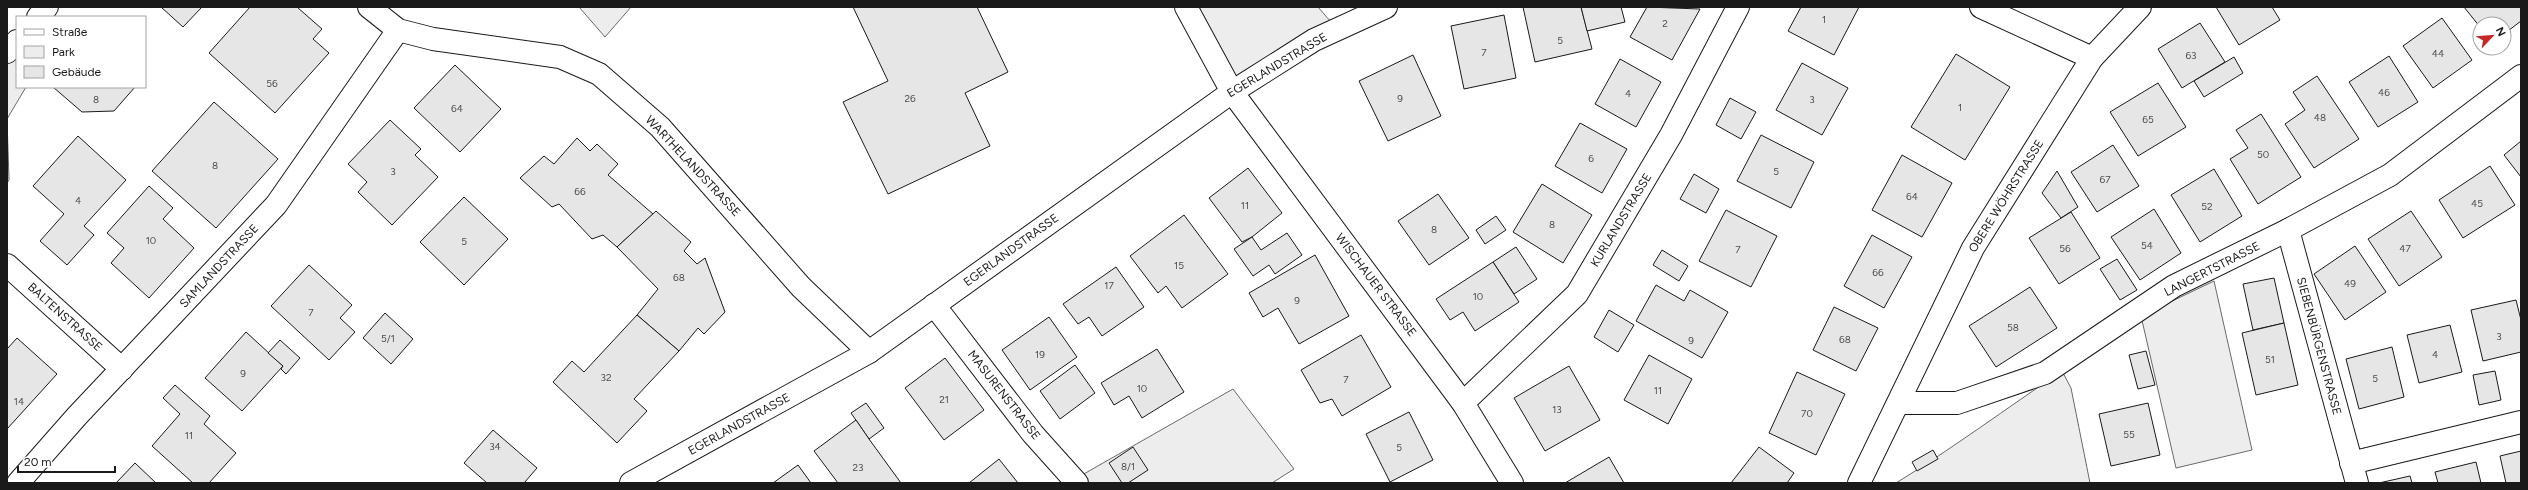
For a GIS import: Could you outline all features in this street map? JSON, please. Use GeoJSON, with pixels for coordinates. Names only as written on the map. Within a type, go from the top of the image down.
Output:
{"type":"FeatureCollection","features":[{"type":"Feature","properties":{"kind":"street"},"geometry":{"type":"LineString","coordinates":[[39,16],[47,7]]}},
{"type":"Feature","properties":{"kind":"street","name":"WARTHELANDSTRASSE"},"geometry":{"type":"LineString","coordinates":[[369,7],[398,30],[433,40],[560,57],[599,74],[660,127],[801,287],[868,352]]}},
{"type":"Feature","properties":{"kind":"street","name":"WISCHAUER STRASSE"},"geometry":{"type":"LineString","coordinates":[[1186,7],[1232,92],[1463,402],[1512,483]]}},
{"type":"Feature","properties":{"kind":"street","name":"EGERLANDSTRASSE"},"geometry":{"type":"LineString","coordinates":[[631,483],[868,352],[1232,92],[1314,40],[1386,7]]}},
{"type":"Feature","properties":{"kind":"street","name":"KURLANDSTRASSE"},"geometry":{"type":"LineString","coordinates":[[1463,402],[1577,294],[1671,135],[1738,7]]}},
{"type":"Feature","properties":{"kind":"street"},"geometry":{"type":"LineString","coordinates":[[1981,7],[2092,58]]}},
{"type":"Feature","properties":{"kind":"street","name":"OBERE WÖHRSTRASSE"},"geometry":{"type":"LineString","coordinates":[[1899,402],[1973,248],[2092,58],[2140,7]]}},
{"type":"Feature","properties":{"kind":"street","name":"SAMLANDSTRASSE"},"geometry":{"type":"LineString","coordinates":[[18,483],[77,416],[276,205],[398,30]]}},
{"type":"Feature","properties":{"kind":"street"},"geometry":{"type":"LineString","coordinates":[[7,52],[16,42]]}},
{"type":"Feature","properties":{"kind":"street","name":"LANGERTSTRASSE"},"geometry":{"type":"LineString","coordinates":[[1899,402],[1957,403],[2045,373],[2174,286],[2288,230],[2390,175],[2521,76]]}},
{"type":"Feature","properties":{"kind":"street","name":"SIEBENBÜRGENSTRASSE"},"geometry":{"type":"LineString","coordinates":[[2288,230],[2354,473],[2521,422]]}},
{"type":"Feature","properties":{"kind":"street","name":"BALTENSTRASSE"},"geometry":{"type":"LineString","coordinates":[[7,266],[122,369]]}},
{"type":"Feature","properties":{"kind":"street","name":"MASURENSTRASSE"},"geometry":{"type":"LineString","coordinates":[[934,305],[1033,434],[1077,483]]}},
{"type":"Feature","properties":{"kind":"street"},"geometry":{"type":"LineString","coordinates":[[1859,483],[1899,402]]}},
{"type":"Feature","properties":{"kind":"green space"},"geometry":{"type":"Polygon","coordinates":[[[579,7],[631,7],[605,37],[579,7]]]}},
{"type":"Feature","properties":{"kind":"green space"},"geometry":{"type":"Polygon","coordinates":[[[1186,7],[1318,7],[1337,29],[1232,92],[1186,7]]]}},
{"type":"Feature","properties":{"kind":"green space"},"geometry":{"type":"Polygon","coordinates":[[[16,52],[16,88],[25,88],[7,119],[7,63],[16,52]]]}},
{"type":"Feature","properties":{"kind":"green space"},"geometry":{"type":"Polygon","coordinates":[[[7,119],[9,180],[7,183],[7,119]]]}},
{"type":"Feature","properties":{"kind":"green space"},"geometry":{"type":"Polygon","coordinates":[[[2214,281],[2252,450],[2176,468],[2141,316],[2214,281]]]}},
{"type":"Feature","properties":{"kind":"green space"},"geometry":{"type":"Polygon","coordinates":[[[2062,371],[2071,388],[2090,483],[1896,483],[1959,442],[2062,371]]]}},
{"type":"Feature","properties":{"kind":"green space"},"geometry":{"type":"Polygon","coordinates":[[[1233,389],[1294,469],[1272,483],[1088,483],[1082,475],[1233,389]]]}},
{"type":"Feature","properties":{"kind":"building"},"geometry":{"type":"Polygon","coordinates":[[[161,7],[202,7],[183,27],[161,7]]]}},
{"type":"Feature","properties":{"kind":"building"},"geometry":{"type":"Polygon","coordinates":[[[250,7],[297,7],[322,29],[313,39],[329,53],[275,113],[209,53],[250,7]]]}},
{"type":"Feature","properties":{"kind":"building"},"geometry":{"type":"Polygon","coordinates":[[[853,7],[977,7],[1008,72],[965,93],[990,146],[888,194],[843,102],[888,81],[853,7]]]}},
{"type":"Feature","properties":{"kind":"building"},"geometry":{"type":"Polygon","coordinates":[[[1523,7],[1581,7],[1592,49],[1535,62],[1523,7]]]}},
{"type":"Feature","properties":{"kind":"building"},"geometry":{"type":"Polygon","coordinates":[[[1581,7],[1621,7],[1625,22],[1587,31],[1581,7]]]}},
{"type":"Feature","properties":{"kind":"building"},"geometry":{"type":"Polygon","coordinates":[[[1647,7],[1700,9],[1672,60],[1630,37],[1647,7]]]}},
{"type":"Feature","properties":{"kind":"building"},"geometry":{"type":"Polygon","coordinates":[[[1801,7],[1859,7],[1834,55],[1788,31],[1801,7]]]}},
{"type":"Feature","properties":{"kind":"building"},"geometry":{"type":"Polygon","coordinates":[[[2216,7],[2272,7],[2280,20],[2239,45],[2216,7]]]}},
{"type":"Feature","properties":{"kind":"building"},"geometry":{"type":"Polygon","coordinates":[[[2464,7],[2521,7],[2521,21],[2512,28],[2512,16],[2472,17],[2464,7]]]}},
{"type":"Feature","properties":{"kind":"building"},"geometry":{"type":"Polygon","coordinates":[[[1504,15],[1516,78],[1464,89],[1451,26],[1504,15]]]}},
{"type":"Feature","properties":{"kind":"building"},"geometry":{"type":"Polygon","coordinates":[[[2442,18],[2472,60],[2433,88],[2403,46],[2442,18]]]}},
{"type":"Feature","properties":{"kind":"building"},"geometry":{"type":"Polygon","coordinates":[[[2200,23],[2225,62],[2182,88],[2158,49],[2200,23]]]}},
{"type":"Feature","properties":{"kind":"building"},"geometry":{"type":"Polygon","coordinates":[[[1956,54],[2010,87],[1965,160],[1911,127],[1956,54]]]}},
{"type":"Feature","properties":{"kind":"building"},"geometry":{"type":"Polygon","coordinates":[[[1413,55],[1441,116],[1388,141],[1359,81],[1413,55]]]}},
{"type":"Feature","properties":{"kind":"building"},"geometry":{"type":"Polygon","coordinates":[[[2389,56],[2418,102],[2378,127],[2349,82],[2389,56]]]}},
{"type":"Feature","properties":{"kind":"building"},"geometry":{"type":"Polygon","coordinates":[[[2234,57],[2243,73],[2204,97],[2194,81],[2234,57]]]}},
{"type":"Feature","properties":{"kind":"building"},"geometry":{"type":"Polygon","coordinates":[[[1620,59],[1661,82],[1636,127],[1595,104],[1620,59]]]}},
{"type":"Feature","properties":{"kind":"building"},"geometry":{"type":"Polygon","coordinates":[[[1802,63],[1848,88],[1822,135],[1776,110],[1802,63]]]}},
{"type":"Feature","properties":{"kind":"building"},"geometry":{"type":"Polygon","coordinates":[[[455,65],[501,109],[460,152],[414,108],[455,65]]]}},
{"type":"Feature","properties":{"kind":"building"},"geometry":{"type":"Polygon","coordinates":[[[2317,76],[2359,139],[2314,168],[2285,124],[2305,110],[2293,92],[2317,76]]]}},
{"type":"Feature","properties":{"kind":"building"},"geometry":{"type":"Polygon","coordinates":[[[2158,83],[2186,127],[2138,156],[2110,112],[2158,83]]]}},
{"type":"Feature","properties":{"kind":"building"},"geometry":{"type":"Polygon","coordinates":[[[54,88],[134,88],[114,111],[82,112],[54,88]]]}},
{"type":"Feature","properties":{"kind":"building"},"geometry":{"type":"Polygon","coordinates":[[[1730,98],[1756,112],[1741,139],[1716,125],[1730,98]]]}},
{"type":"Feature","properties":{"kind":"building"},"geometry":{"type":"Polygon","coordinates":[[[214,102],[278,159],[216,228],[152,171],[214,102]]]}},
{"type":"Feature","properties":{"kind":"building"},"geometry":{"type":"Polygon","coordinates":[[[2261,114],[2301,177],[2258,204],[2230,159],[2248,148],[2236,130],[2261,114]]]}},
{"type":"Feature","properties":{"kind":"building"},"geometry":{"type":"Polygon","coordinates":[[[390,120],[421,149],[415,155],[438,177],[392,225],[358,192],[367,182],[348,164],[390,120]]]}},
{"type":"Feature","properties":{"kind":"building"},"geometry":{"type":"Polygon","coordinates":[[[1580,123],[1627,149],[1602,193],[1555,166],[1580,123]]]}},
{"type":"Feature","properties":{"kind":"building"},"geometry":{"type":"Polygon","coordinates":[[[1761,135],[1814,162],[1791,208],[1737,181],[1761,135]]]}},
{"type":"Feature","properties":{"kind":"building"},"geometry":{"type":"Polygon","coordinates":[[[78,136],[126,180],[84,226],[94,235],[67,265],[40,241],[64,214],[33,186],[78,136]]]}},
{"type":"Feature","properties":{"kind":"building"},"geometry":{"type":"Polygon","coordinates":[[[577,138],[590,151],[597,144],[618,164],[608,175],[653,214],[617,247],[603,235],[592,239],[559,204],[552,207],[520,178],[544,156],[554,164],[577,138]]]}},
{"type":"Feature","properties":{"kind":"building"},"geometry":{"type":"Polygon","coordinates":[[[2521,141],[2521,177],[2504,155],[2521,141]]]}},
{"type":"Feature","properties":{"kind":"building"},"geometry":{"type":"Polygon","coordinates":[[[2113,145],[2139,186],[2097,212],[2071,172],[2113,145]]]}},
{"type":"Feature","properties":{"kind":"building"},"geometry":{"type":"Polygon","coordinates":[[[1902,155],[1952,183],[1922,237],[1872,210],[1902,155]]]}},
{"type":"Feature","properties":{"kind":"building"},"geometry":{"type":"Polygon","coordinates":[[[2490,166],[2515,205],[2463,238],[2439,200],[2490,166]]]}},
{"type":"Feature","properties":{"kind":"building"},"geometry":{"type":"Polygon","coordinates":[[[1248,168],[1282,213],[1252,237],[1242,242],[1209,198],[1248,168]]]}},
{"type":"Feature","properties":{"kind":"building"},"geometry":{"type":"Polygon","coordinates":[[[2214,169],[2242,216],[2200,242],[2171,195],[2214,169]]]}},
{"type":"Feature","properties":{"kind":"building"},"geometry":{"type":"Polygon","coordinates":[[[2057,171],[2078,207],[2061,218],[2042,193],[2057,171]]]}},
{"type":"Feature","properties":{"kind":"building"},"geometry":{"type":"Polygon","coordinates":[[[1694,174],[1719,189],[1706,213],[1680,199],[1694,174]]]}},
{"type":"Feature","properties":{"kind":"building"},"geometry":{"type":"Polygon","coordinates":[[[1542,184],[1592,215],[1563,263],[1513,232],[1542,184]]]}},
{"type":"Feature","properties":{"kind":"building"},"geometry":{"type":"Polygon","coordinates":[[[149,186],[173,208],[163,219],[194,248],[149,298],[111,263],[124,248],[107,233],[149,186]]]}},
{"type":"Feature","properties":{"kind":"building"},"geometry":{"type":"Polygon","coordinates":[[[1438,194],[1469,238],[1429,265],[1398,221],[1438,194]]]}},
{"type":"Feature","properties":{"kind":"building"},"geometry":{"type":"Polygon","coordinates":[[[464,197],[508,239],[464,285],[420,242],[464,197]]]}},
{"type":"Feature","properties":{"kind":"building"},"geometry":{"type":"Polygon","coordinates":[[[2154,209],[2181,253],[2140,280],[2111,237],[2154,209]]]}},
{"type":"Feature","properties":{"kind":"building"},"geometry":{"type":"Polygon","coordinates":[[[1726,210],[1777,236],[1751,287],[1699,261],[1726,210]]]}},
{"type":"Feature","properties":{"kind":"building"},"geometry":{"type":"Polygon","coordinates":[[[656,211],[691,242],[684,251],[697,264],[705,258],[725,312],[704,334],[698,328],[679,351],[637,315],[658,289],[617,247],[656,211]]]}},
{"type":"Feature","properties":{"kind":"building"},"geometry":{"type":"Polygon","coordinates":[[[2411,211],[2442,257],[2399,286],[2368,239],[2411,211]]]}},
{"type":"Feature","properties":{"kind":"building"},"geometry":{"type":"Polygon","coordinates":[[[2071,212],[2100,258],[2059,284],[2029,238],[2071,212]]]}},
{"type":"Feature","properties":{"kind":"building"},"geometry":{"type":"Polygon","coordinates":[[[1184,215],[1228,274],[1182,308],[1166,286],[1158,293],[1130,256],[1184,215]]]}},
{"type":"Feature","properties":{"kind":"building"},"geometry":{"type":"Polygon","coordinates":[[[1496,216],[1506,230],[1485,244],[1476,230],[1496,216]]]}},
{"type":"Feature","properties":{"kind":"building"},"geometry":{"type":"Polygon","coordinates":[[[1287,233],[1302,255],[1275,274],[1269,265],[1253,276],[1234,249],[1252,237],[1261,250],[1287,233]]]}},
{"type":"Feature","properties":{"kind":"building"},"geometry":{"type":"Polygon","coordinates":[[[1872,235],[1912,257],[1884,308],[1844,286],[1872,235]]]}},
{"type":"Feature","properties":{"kind":"building"},"geometry":{"type":"Polygon","coordinates":[[[2355,246],[2386,292],[2345,320],[2314,274],[2355,246]]]}},
{"type":"Feature","properties":{"kind":"building"},"geometry":{"type":"Polygon","coordinates":[[[1516,247],[1537,279],[1514,294],[1493,262],[1516,247]]]}},
{"type":"Feature","properties":{"kind":"building"},"geometry":{"type":"Polygon","coordinates":[[[1662,250],[1688,266],[1679,281],[1653,265],[1662,250]]]}},
{"type":"Feature","properties":{"kind":"building"},"geometry":{"type":"Polygon","coordinates":[[[1315,255],[1349,316],[1299,344],[1278,308],[1263,317],[1249,293],[1315,255]]]}},
{"type":"Feature","properties":{"kind":"building"},"geometry":{"type":"Polygon","coordinates":[[[2117,259],[2137,290],[2120,300],[2100,269],[2117,259]]]}},
{"type":"Feature","properties":{"kind":"building"},"geometry":{"type":"Polygon","coordinates":[[[1493,262],[1519,302],[1475,331],[1463,312],[1450,320],[1436,299],[1493,262]]]}},
{"type":"Feature","properties":{"kind":"building"},"geometry":{"type":"Polygon","coordinates":[[[309,265],[352,305],[340,318],[355,332],[329,360],[271,306],[309,265]]]}},
{"type":"Feature","properties":{"kind":"building"},"geometry":{"type":"Polygon","coordinates":[[[1116,267],[1144,307],[1102,336],[1089,317],[1078,324],[1063,304],[1116,267]]]}},
{"type":"Feature","properties":{"kind":"building"},"geometry":{"type":"Polygon","coordinates":[[[2274,278],[2284,323],[2253,330],[2243,284],[2274,278]]]}},
{"type":"Feature","properties":{"kind":"building"},"geometry":{"type":"Polygon","coordinates":[[[1656,285],[1684,301],[1690,290],[1728,312],[1702,358],[1636,321],[1656,285]]]}},
{"type":"Feature","properties":{"kind":"building"},"geometry":{"type":"Polygon","coordinates":[[[2030,287],[2057,328],[1996,367],[1969,326],[2030,287]]]}},
{"type":"Feature","properties":{"kind":"building"},"geometry":{"type":"Polygon","coordinates":[[[2516,300],[2521,320],[2521,352],[2483,361],[2471,310],[2516,300]]]}},
{"type":"Feature","properties":{"kind":"building"},"geometry":{"type":"Polygon","coordinates":[[[1834,307],[1878,328],[1856,371],[1813,350],[1834,307]]]}},
{"type":"Feature","properties":{"kind":"building"},"geometry":{"type":"Polygon","coordinates":[[[1609,310],[1634,325],[1618,352],[1594,337],[1609,310]]]}},
{"type":"Feature","properties":{"kind":"building"},"geometry":{"type":"Polygon","coordinates":[[[385,313],[413,339],[391,364],[363,338],[385,313]]]}},
{"type":"Feature","properties":{"kind":"building"},"geometry":{"type":"Polygon","coordinates":[[[637,315],[679,351],[634,399],[647,411],[617,443],[553,382],[572,361],[584,372],[637,315]]]}},
{"type":"Feature","properties":{"kind":"building"},"geometry":{"type":"Polygon","coordinates":[[[1049,317],[1077,357],[1030,390],[1002,350],[1049,317]]]}},
{"type":"Feature","properties":{"kind":"building"},"geometry":{"type":"Polygon","coordinates":[[[2284,323],[2298,385],[2256,395],[2242,333],[2284,323]]]}},
{"type":"Feature","properties":{"kind":"building"},"geometry":{"type":"Polygon","coordinates":[[[2450,325],[2462,372],[2419,383],[2407,335],[2450,325]]]}},
{"type":"Feature","properties":{"kind":"building"},"geometry":{"type":"Polygon","coordinates":[[[246,332],[283,366],[242,411],[205,378],[246,332]]]}},
{"type":"Feature","properties":{"kind":"building"},"geometry":{"type":"Polygon","coordinates":[[[1361,335],[1391,387],[1342,416],[1332,399],[1320,403],[1301,370],[1361,335]]]}},
{"type":"Feature","properties":{"kind":"building"},"geometry":{"type":"Polygon","coordinates":[[[17,338],[57,374],[7,429],[7,349],[17,338]]]}},
{"type":"Feature","properties":{"kind":"building"},"geometry":{"type":"Polygon","coordinates":[[[280,340],[300,358],[286,374],[281,369],[283,366],[268,353],[280,340]]]}},
{"type":"Feature","properties":{"kind":"building"},"geometry":{"type":"Polygon","coordinates":[[[2392,347],[2404,397],[2359,409],[2346,359],[2392,347]]]}},
{"type":"Feature","properties":{"kind":"building"},"geometry":{"type":"Polygon","coordinates":[[[1157,349],[1184,392],[1142,418],[1129,396],[1114,405],[1101,383],[1157,349]]]}},
{"type":"Feature","properties":{"kind":"building"},"geometry":{"type":"Polygon","coordinates":[[[2146,351],[2155,385],[2138,389],[2129,355],[2146,351]]]}},
{"type":"Feature","properties":{"kind":"building"},"geometry":{"type":"Polygon","coordinates":[[[1649,355],[1692,379],[1668,424],[1624,400],[1649,355]]]}},
{"type":"Feature","properties":{"kind":"building"},"geometry":{"type":"Polygon","coordinates":[[[945,358],[984,410],[944,440],[905,388],[945,358]]]}},
{"type":"Feature","properties":{"kind":"building"},"geometry":{"type":"Polygon","coordinates":[[[1075,365],[1095,393],[1060,419],[1040,391],[1075,365]]]}},
{"type":"Feature","properties":{"kind":"building"},"geometry":{"type":"Polygon","coordinates":[[[1569,366],[1600,420],[1545,451],[1514,398],[1569,366]]]}},
{"type":"Feature","properties":{"kind":"building"},"geometry":{"type":"Polygon","coordinates":[[[2495,371],[2501,400],[2479,405],[2473,375],[2495,371]]]}},
{"type":"Feature","properties":{"kind":"building"},"geometry":{"type":"Polygon","coordinates":[[[1797,372],[1845,394],[1816,455],[1769,433],[1797,372]]]}},
{"type":"Feature","properties":{"kind":"building"},"geometry":{"type":"Polygon","coordinates":[[[175,385],[210,416],[204,424],[236,453],[209,483],[193,483],[152,446],[180,414],[163,398],[175,385]]]}},
{"type":"Feature","properties":{"kind":"building"},"geometry":{"type":"Polygon","coordinates":[[[866,403],[884,428],[869,439],[851,413],[866,403]]]}},
{"type":"Feature","properties":{"kind":"building"},"geometry":{"type":"Polygon","coordinates":[[[2148,403],[2160,455],[2111,466],[2099,414],[2148,403]]]}},
{"type":"Feature","properties":{"kind":"building"},"geometry":{"type":"Polygon","coordinates":[[[1409,412],[1433,460],[1390,482],[1366,434],[1409,412]]]}},
{"type":"Feature","properties":{"kind":"building"},"geometry":{"type":"Polygon","coordinates":[[[856,420],[901,483],[838,483],[814,451],[856,420]]]}},
{"type":"Feature","properties":{"kind":"building"},"geometry":{"type":"Polygon","coordinates":[[[493,430],[537,468],[524,483],[487,483],[464,463],[493,430]]]}},
{"type":"Feature","properties":{"kind":"building"},"geometry":{"type":"Polygon","coordinates":[[[1133,447],[1148,470],[1128,483],[1122,483],[1109,463],[1133,447]]]}},
{"type":"Feature","properties":{"kind":"building"},"geometry":{"type":"Polygon","coordinates":[[[1759,447],[1794,473],[1787,483],[1731,483],[1759,447]]]}},
{"type":"Feature","properties":{"kind":"building"},"geometry":{"type":"Polygon","coordinates":[[[1933,450],[1938,459],[1917,471],[1912,462],[1933,450]]]}},
{"type":"Feature","properties":{"kind":"building"},"geometry":{"type":"Polygon","coordinates":[[[2521,451],[2521,483],[2506,483],[2500,456],[2521,451]]]}},
{"type":"Feature","properties":{"kind":"building"},"geometry":{"type":"Polygon","coordinates":[[[1609,457],[1624,483],[1565,483],[1609,457]]]}},
{"type":"Feature","properties":{"kind":"building"},"geometry":{"type":"Polygon","coordinates":[[[999,459],[1018,483],[969,483],[999,459]]]}},
{"type":"Feature","properties":{"kind":"building"},"geometry":{"type":"Polygon","coordinates":[[[2476,462],[2481,483],[2438,483],[2435,472],[2476,462]]]}},
{"type":"Feature","properties":{"kind":"building"},"geometry":{"type":"Polygon","coordinates":[[[135,463],[156,483],[116,483],[135,463]]]}},
{"type":"Feature","properties":{"kind":"building"},"geometry":{"type":"Polygon","coordinates":[[[798,465],[811,483],[773,483],[798,465]]]}},
{"type":"Feature","properties":{"kind":"building"},"geometry":{"type":"Polygon","coordinates":[[[2410,476],[2412,483],[2379,483],[2410,476]]]}}]}
